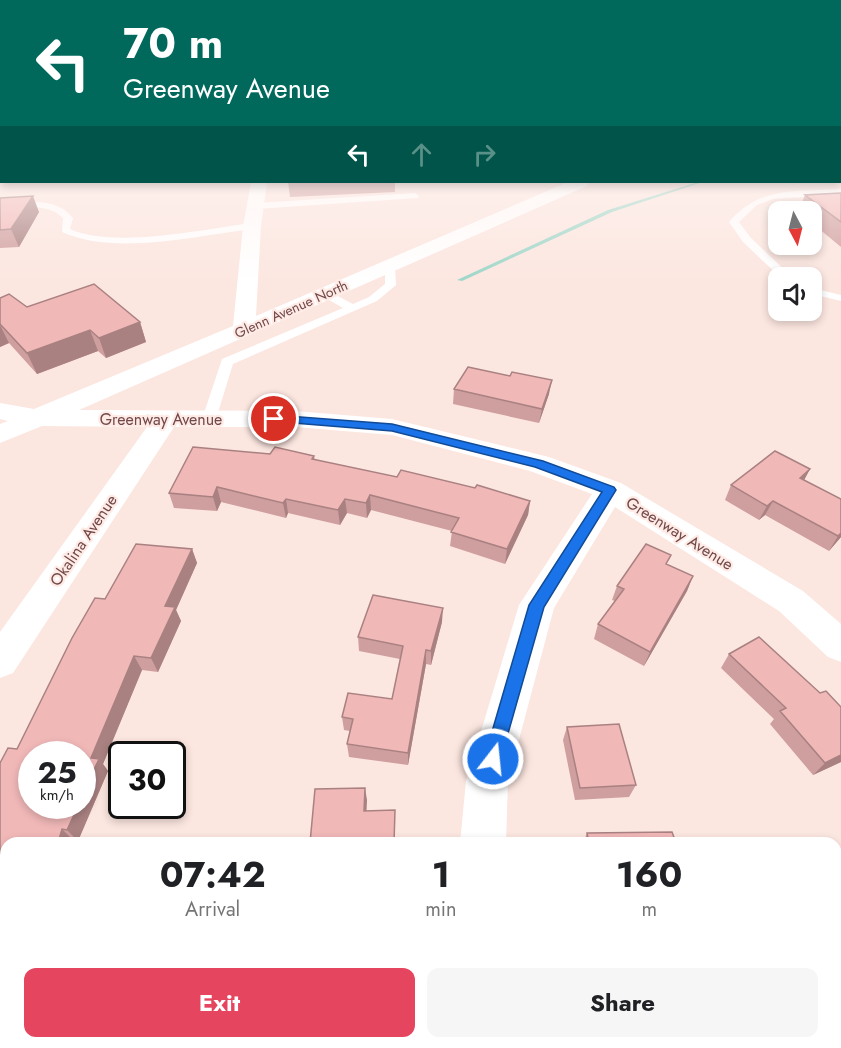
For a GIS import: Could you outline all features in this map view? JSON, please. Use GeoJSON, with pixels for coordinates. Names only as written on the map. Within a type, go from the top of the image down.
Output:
{"type":"FeatureCollection","features":[{"type":"Feature","properties":{"kind":"street"},"geometry":{"type":"LineString","coordinates":[[244,330],[252,226],[258,187]]}},
{"type":"Feature","properties":{"kind":"street","name":"Glenn Avenue North"},"geometry":{"type":"LineString","coordinates":[[0,434],[208,346],[570,187]]}},
{"type":"Feature","properties":{"kind":"street"},"geometry":{"type":"LineString","coordinates":[[0,411],[36,418]]}},
{"type":"Feature","properties":{"kind":"street","name":"Greenway Avenue"},"geometry":{"type":"LineString","coordinates":[[36,418],[295,419],[392,427],[539,464],[610,490],[791,601],[841,646]]}},
{"type":"Feature","properties":{"kind":"street","name":"Okalina Avenue"},"geometry":{"type":"LineString","coordinates":[[0,662],[166,419]]}},
{"type":"Feature","properties":{"kind":"street"},"geometry":{"type":"LineString","coordinates":[[483,837],[486,781],[537,605],[610,490]]}},
{"type":"Feature","properties":{"kind":"lane"},"geometry":{"type":"LineString","coordinates":[[776,267],[747,240],[734,222],[754,203],[772,196],[841,192]]}},
{"type":"Feature","properties":{"kind":"lane"},"geometry":{"type":"LineString","coordinates":[[255,206],[415,196]]}},
{"type":"Feature","properties":{"kind":"lane"},"geometry":{"type":"LineString","coordinates":[[0,207],[51,207],[63,211],[68,218],[65,230],[84,239],[114,241],[252,226]]}},
{"type":"Feature","properties":{"kind":"lane"},"geometry":{"type":"LineString","coordinates":[[209,419],[227,362],[373,299],[390,285],[390,267]]}},
{"type":"Feature","properties":{"kind":"lane"},"geometry":{"type":"LineString","coordinates":[[822,293],[841,298]]}},
{"type":"Feature","properties":{"kind":"lane"},"geometry":{"type":"LineString","coordinates":[[326,294],[352,308]]}},
{"type":"Feature","properties":{"kind":"lane"},"geometry":{"type":"LineString","coordinates":[[289,310],[313,325]]}},
{"type":"Feature","properties":{"kind":"lane"},"geometry":{"type":"LineString","coordinates":[[208,346],[227,362]]}},
{"type":"Feature","properties":{"kind":"building"},"geometry":{"type":"Polygon","coordinates":[[[841,193],[841,222],[822,208],[822,201],[813,201],[805,195],[841,193]]]}},
{"type":"Feature","properties":{"kind":"building"},"geometry":{"type":"Polygon","coordinates":[[[33,196],[11,229],[0,230],[0,198],[33,196]]]}},
{"type":"Feature","properties":{"kind":"building"},"geometry":{"type":"Polygon","coordinates":[[[94,284],[140,322],[99,338],[90,330],[27,353],[0,324],[0,298],[9,294],[27,307],[94,284]]]}},
{"type":"Feature","properties":{"kind":"building"},"geometry":{"type":"Polygon","coordinates":[[[468,367],[510,376],[512,372],[552,380],[542,409],[454,389],[468,367]]]}},
{"type":"Feature","properties":{"kind":"building"},"geometry":{"type":"Polygon","coordinates":[[[193,447],[270,454],[275,447],[314,456],[312,459],[397,477],[401,470],[475,488],[477,485],[530,501],[507,549],[451,532],[459,518],[370,495],[366,503],[345,499],[338,510],[286,499],[283,503],[217,487],[213,497],[169,493],[193,447]]]}},
{"type":"Feature","properties":{"kind":"building"},"geometry":{"type":"Polygon","coordinates":[[[775,451],[810,469],[800,478],[841,499],[841,533],[838,536],[773,501],[767,506],[731,485],[775,451]]]}},
{"type":"Feature","properties":{"kind":"building"},"geometry":{"type":"Polygon","coordinates":[[[136,544],[192,549],[165,606],[175,607],[151,658],[134,656],[96,746],[96,741],[21,741],[72,638],[95,598],[105,599],[136,544]]]}},
{"type":"Feature","properties":{"kind":"building"},"geometry":{"type":"Polygon","coordinates":[[[646,544],[671,555],[666,564],[693,576],[650,652],[598,624],[624,589],[617,586],[646,544]]]}},
{"type":"Feature","properties":{"kind":"building"},"geometry":{"type":"Polygon","coordinates":[[[373,595],[443,608],[431,651],[426,650],[408,753],[347,744],[353,719],[342,717],[348,693],[392,699],[403,646],[358,637],[373,595]]]}},
{"type":"Feature","properties":{"kind":"building"},"geometry":{"type":"Polygon","coordinates":[[[759,637],[820,693],[826,691],[841,707],[841,755],[825,763],[780,711],[786,708],[729,654],[759,637]]]}},
{"type":"Feature","properties":{"kind":"building"},"geometry":{"type":"Polygon","coordinates":[[[619,724],[636,785],[580,788],[567,727],[619,724]]]}},
{"type":"Feature","properties":{"kind":"building"},"geometry":{"type":"Polygon","coordinates":[[[18,747],[18,819],[72,819],[67,830],[62,829],[60,837],[0,837],[0,763],[8,748],[17,749],[18,747]]]}},
{"type":"Feature","properties":{"kind":"building"},"geometry":{"type":"Polygon","coordinates":[[[365,788],[364,811],[395,810],[394,837],[311,837],[315,789],[365,788]]]}},
{"type":"Feature","properties":{"kind":"building"},"geometry":{"type":"Polygon","coordinates":[[[672,832],[674,837],[588,837],[587,833],[672,832]]]}},
{"type":"Feature","properties":{"kind":"waterway"},"geometry":{"type":"LineString","coordinates":[[460,280],[610,211],[686,187]]}},
{"type":"Feature","properties":{"kind":"route"},"geometry":{"type":"LineString","coordinates":[[274,419],[392,427],[539,464],[610,490],[537,605],[493,759]]}}]}
